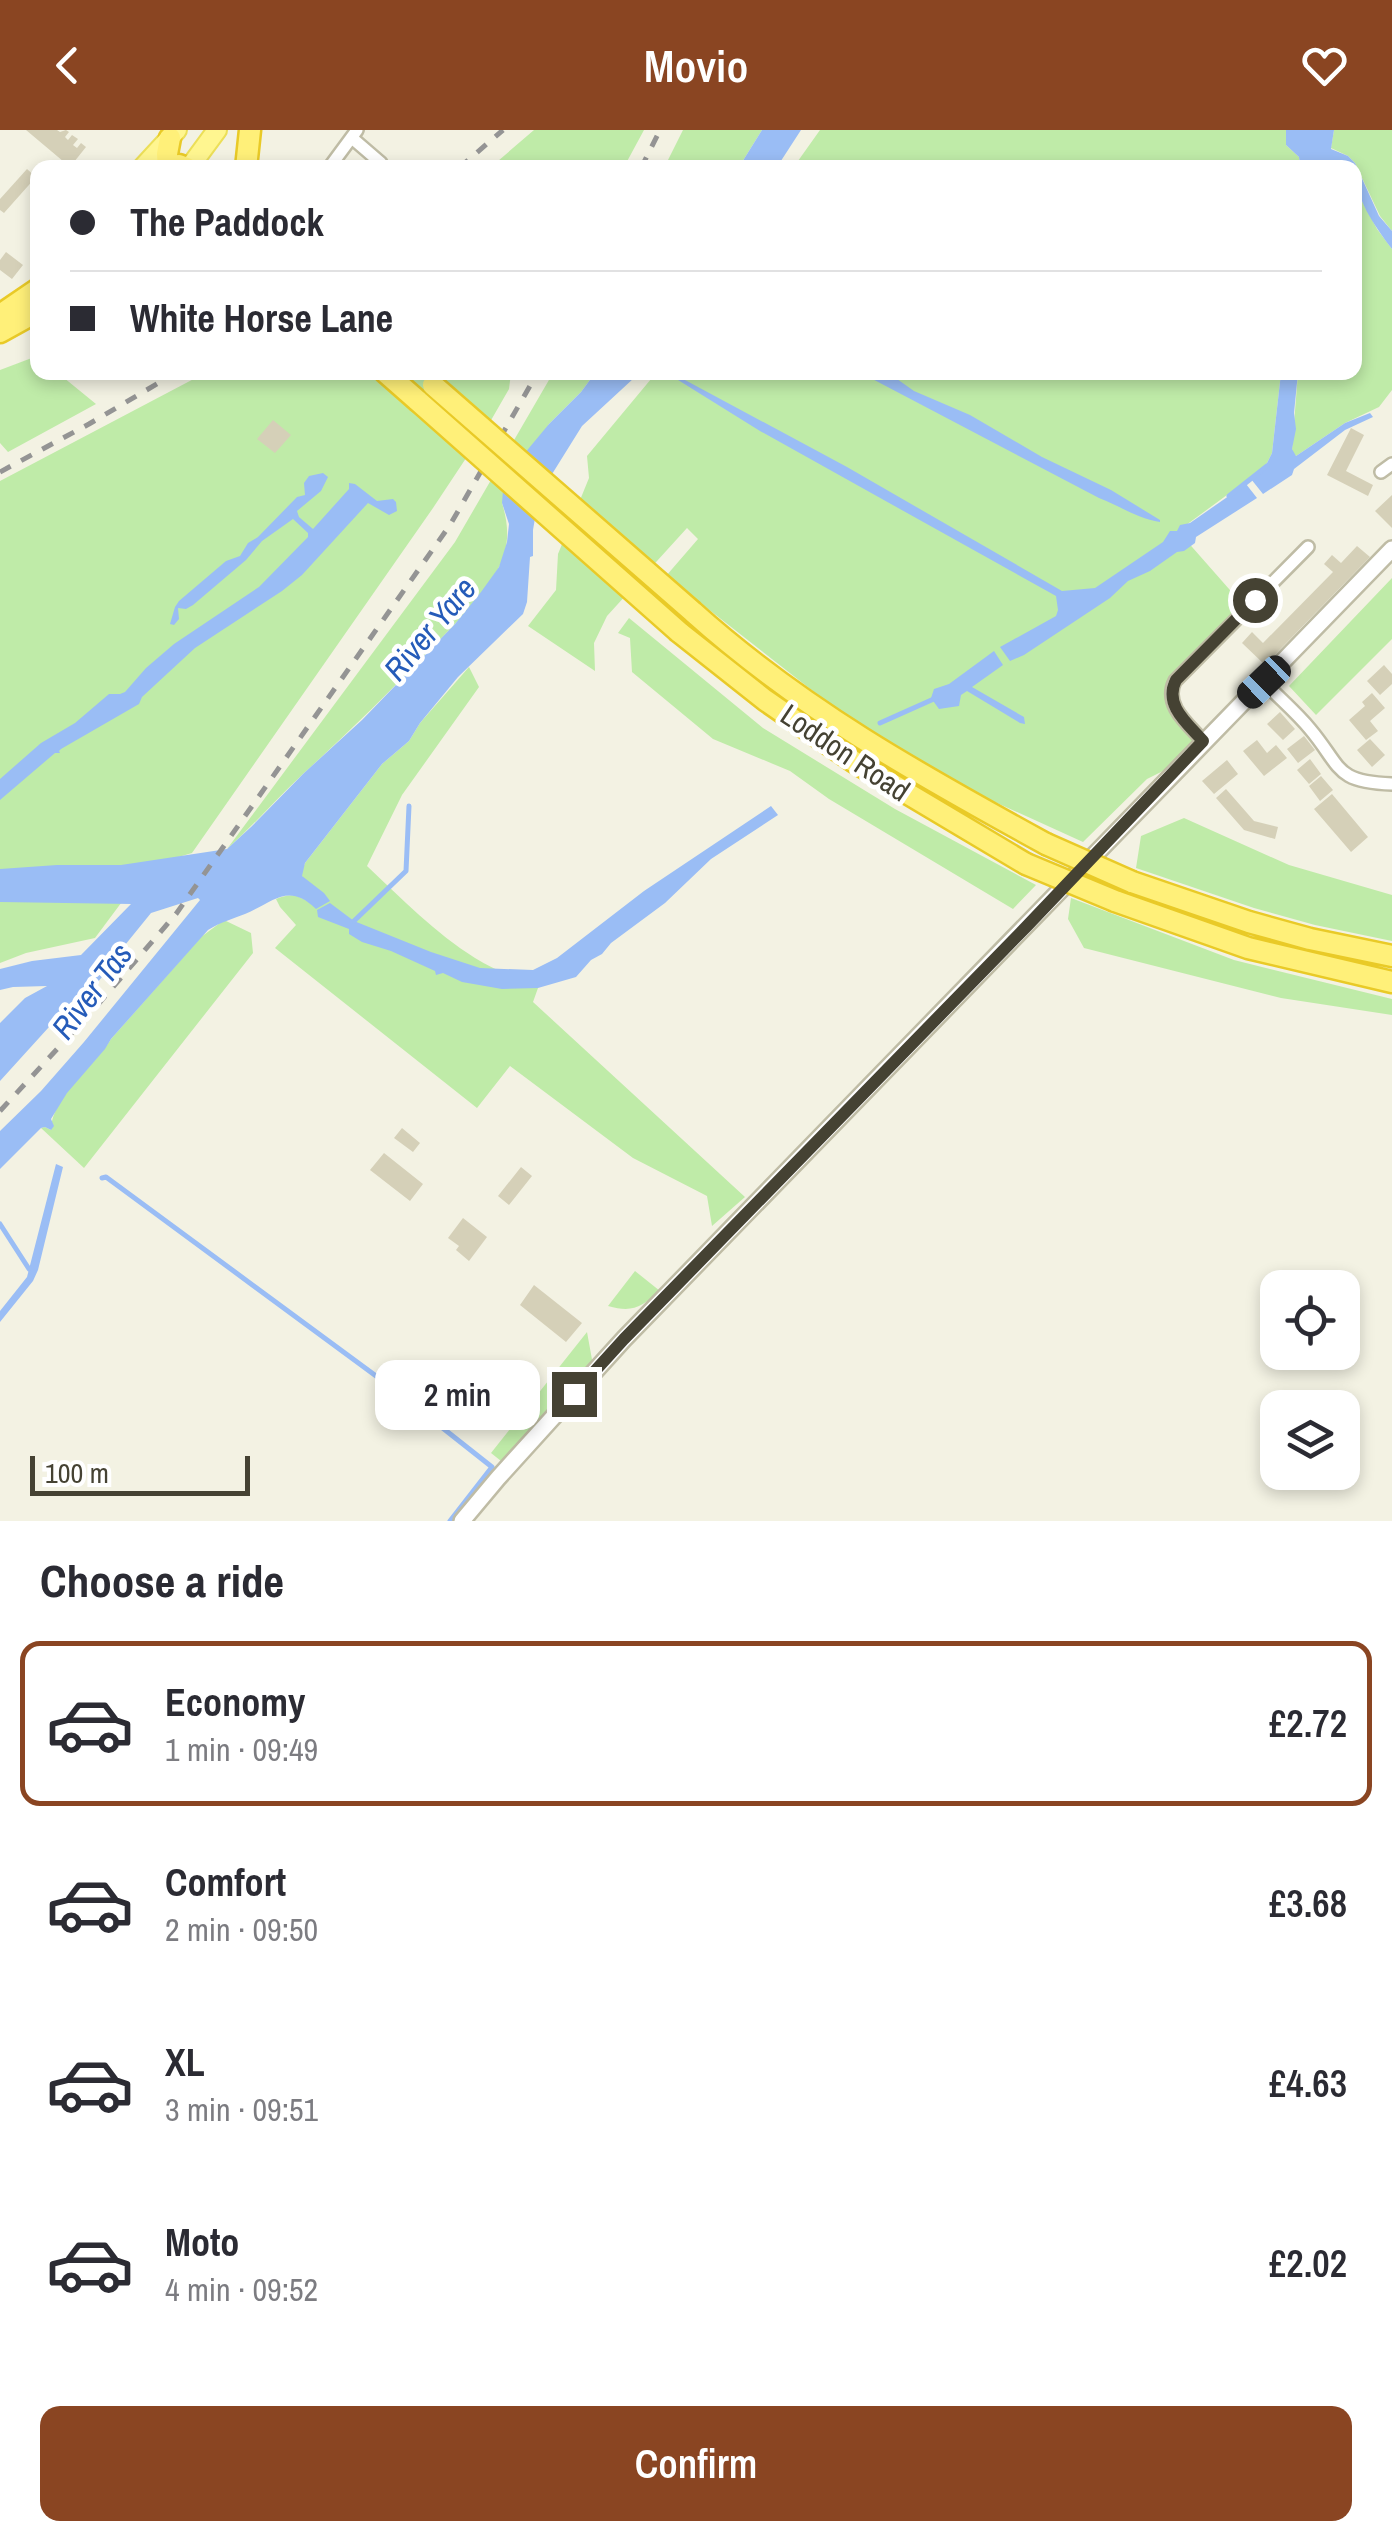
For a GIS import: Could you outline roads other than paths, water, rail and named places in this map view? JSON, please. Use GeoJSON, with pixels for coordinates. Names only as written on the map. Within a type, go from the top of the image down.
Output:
{"type":"FeatureCollection","features":[{"type":"Feature","properties":{"kind":"highway"},"geometry":{"type":"LineString","coordinates":[[247,160],[250,130]]}},
{"type":"Feature","properties":{"kind":"highway"},"geometry":{"type":"LineString","coordinates":[[167,160],[173,134]]}},
{"type":"Feature","properties":{"kind":"highway"},"geometry":{"type":"LineString","coordinates":[[0,316],[30,298]]}},
{"type":"Feature","properties":{"kind":"highway"},"geometry":{"type":"LineString","coordinates":[[0,332],[30,300]]}},
{"type":"Feature","properties":{"kind":"highway","name":"Loddon Road"},"geometry":{"type":"LineString","coordinates":[[394,380],[679,632],[853,761],[1026,864],[1115,901],[1248,948],[1392,982]]}},
{"type":"Feature","properties":{"kind":"highway","name":"Loddon Road"},"geometry":{"type":"LineString","coordinates":[[428,380],[693,612],[849,732],[916,773],[1046,844],[1132,882],[1264,926],[1392,956]]}},
{"type":"Feature","properties":{"kind":"main road"},"geometry":{"type":"LineString","coordinates":[[194,160],[217,130]]}},
{"type":"Feature","properties":{"kind":"main road"},"geometry":{"type":"LineString","coordinates":[[149,160],[173,134]]}},
{"type":"Feature","properties":{"kind":"street"},"geometry":{"type":"LineString","coordinates":[[335,160],[354,134],[378,160]]}},
{"type":"Feature","properties":{"kind":"street"},"geometry":{"type":"LineString","coordinates":[[1203,741],[1175,708],[1171,698],[1176,680],[1308,547]]}},
{"type":"Feature","properties":{"kind":"street"},"geometry":{"type":"LineString","coordinates":[[462,1521],[624,1339],[1203,741],[1390,556]]}},
{"type":"Feature","properties":{"kind":"street"},"geometry":{"type":"LineString","coordinates":[[1264,682],[1312,730],[1346,775],[1392,784]]}},
{"type":"Feature","properties":{"kind":"water"},"geometry":{"type":"Polygon","coordinates":[[[762,130],[801,130],[782,160],[743,160],[762,130]]]}},
{"type":"Feature","properties":{"kind":"water"},"geometry":{"type":"Polygon","coordinates":[[[1286,130],[1334,130],[1331,149],[1352,160],[1299,160],[1286,145],[1286,130]]]}},
{"type":"Feature","properties":{"kind":"water"},"geometry":{"type":"Polygon","coordinates":[[[1362,178],[1379,216],[1392,231],[1392,249],[1362,201],[1362,178]]]}},
{"type":"Feature","properties":{"kind":"water"},"geometry":{"type":"Polygon","coordinates":[[[590,380],[632,380],[582,426],[539,495],[523,614],[458,677],[409,741],[382,764],[305,863],[302,876],[330,901],[316,909],[297,897],[281,897],[208,930],[67,1093],[51,1119],[51,1130],[41,1128],[0,1169],[0,1131],[84,1042],[200,900],[151,913],[108,966],[0,1081],[0,1023],[25,998],[47,986],[0,990],[0,969],[81,955],[131,904],[0,902],[0,869],[121,865],[227,849],[362,720],[481,592],[499,567],[507,542],[509,524],[502,503],[504,478],[590,380]]]}},
{"type":"Feature","properties":{"kind":"water"},"geometry":{"type":"Polygon","coordinates":[[[678,380],[685,380],[847,467],[1062,591],[1095,588],[1163,542],[1170,531],[1190,523],[1246,484],[1257,498],[1196,537],[1195,543],[1184,551],[1128,581],[1110,598],[1010,661],[1000,647],[1056,616],[1056,596],[760,431],[678,380]]]}},
{"type":"Feature","properties":{"kind":"water"},"geometry":{"type":"Polygon","coordinates":[[[874,380],[898,380],[914,391],[970,415],[1042,457],[1111,490],[1160,522],[1099,498],[874,380]]]}},
{"type":"Feature","properties":{"kind":"water"},"geometry":{"type":"Polygon","coordinates":[[[1280,380],[1297,380],[1292,449],[1296,456],[1345,423],[1370,413],[1373,417],[1345,430],[1263,494],[1251,479],[1265,467],[1272,453],[1280,380]]]}},
{"type":"Feature","properties":{"kind":"water"},"geometry":{"type":"Polygon","coordinates":[[[323,473],[328,477],[321,491],[297,511],[313,529],[349,489],[349,483],[377,501],[393,499],[397,511],[389,515],[368,503],[302,575],[195,648],[139,704],[55,753],[0,800],[0,779],[41,743],[75,723],[109,694],[125,692],[174,644],[259,587],[308,537],[293,519],[262,541],[246,560],[193,605],[178,608],[179,619],[170,624],[179,601],[226,561],[240,556],[248,543],[297,497],[305,495],[304,483],[309,476],[323,473]]]}},
{"type":"Feature","properties":{"kind":"water"},"geometry":{"type":"Polygon","coordinates":[[[994,651],[1003,665],[972,687],[1024,717],[1025,724],[967,691],[961,695],[959,706],[939,709],[931,698],[934,689],[949,684],[994,651]]]}},
{"type":"Feature","properties":{"kind":"water"},"geometry":{"type":"Polygon","coordinates":[[[771,806],[778,815],[711,859],[576,977],[538,988],[502,989],[462,982],[443,973],[436,975],[435,971],[362,942],[349,934],[349,929],[318,917],[317,910],[330,903],[354,921],[431,952],[480,968],[533,970],[557,958],[644,891],[771,806]]]}},
{"type":"Feature","properties":{"kind":"water"},"geometry":{"type":"Polygon","coordinates":[[[56,1164],[63,1167],[38,1270],[0,1322],[0,1311],[27,1277],[56,1164]]]}},
{"type":"Feature","properties":{"kind":"waterway"},"geometry":{"type":"LineString","coordinates":[[1229,496],[1267,466]]}},
{"type":"Feature","properties":{"kind":"waterway"},"geometry":{"type":"LineString","coordinates":[[880,723],[936,698]]}},
{"type":"Feature","properties":{"kind":"waterway"},"geometry":{"type":"LineString","coordinates":[[354,921],[406,871],[409,806]]}},
{"type":"Feature","properties":{"kind":"waterway","name":"River Tas"},"geometry":{"type":"LineString","coordinates":[[93,984],[108,966]]}},
{"type":"Feature","properties":{"kind":"waterway"},"geometry":{"type":"LineString","coordinates":[[102,1178],[106,1177],[391,1387]]}},
{"type":"Feature","properties":{"kind":"waterway"},"geometry":{"type":"LineString","coordinates":[[0,1224],[29,1269]]}},
{"type":"Feature","properties":{"kind":"waterway"},"geometry":{"type":"LineString","coordinates":[[392,1388],[492,1467],[450,1521]]}},
{"type":"Feature","properties":{"kind":"railway"},"geometry":{"type":"LineString","coordinates":[[468,160],[503,130]]}},
{"type":"Feature","properties":{"kind":"railway"},"geometry":{"type":"LineString","coordinates":[[645,160],[660,130]]}},
{"type":"Feature","properties":{"kind":"railway"},"geometry":{"type":"LineString","coordinates":[[0,472],[163,380]]}},
{"type":"Feature","properties":{"kind":"railway"},"geometry":{"type":"LineString","coordinates":[[0,1111],[176,914],[450,525],[533,380]]}},
{"type":"Feature","properties":{"kind":"water label","name":"River Yare"},"geometry":{"type":"Point","coordinates":[430,629]}}]}
